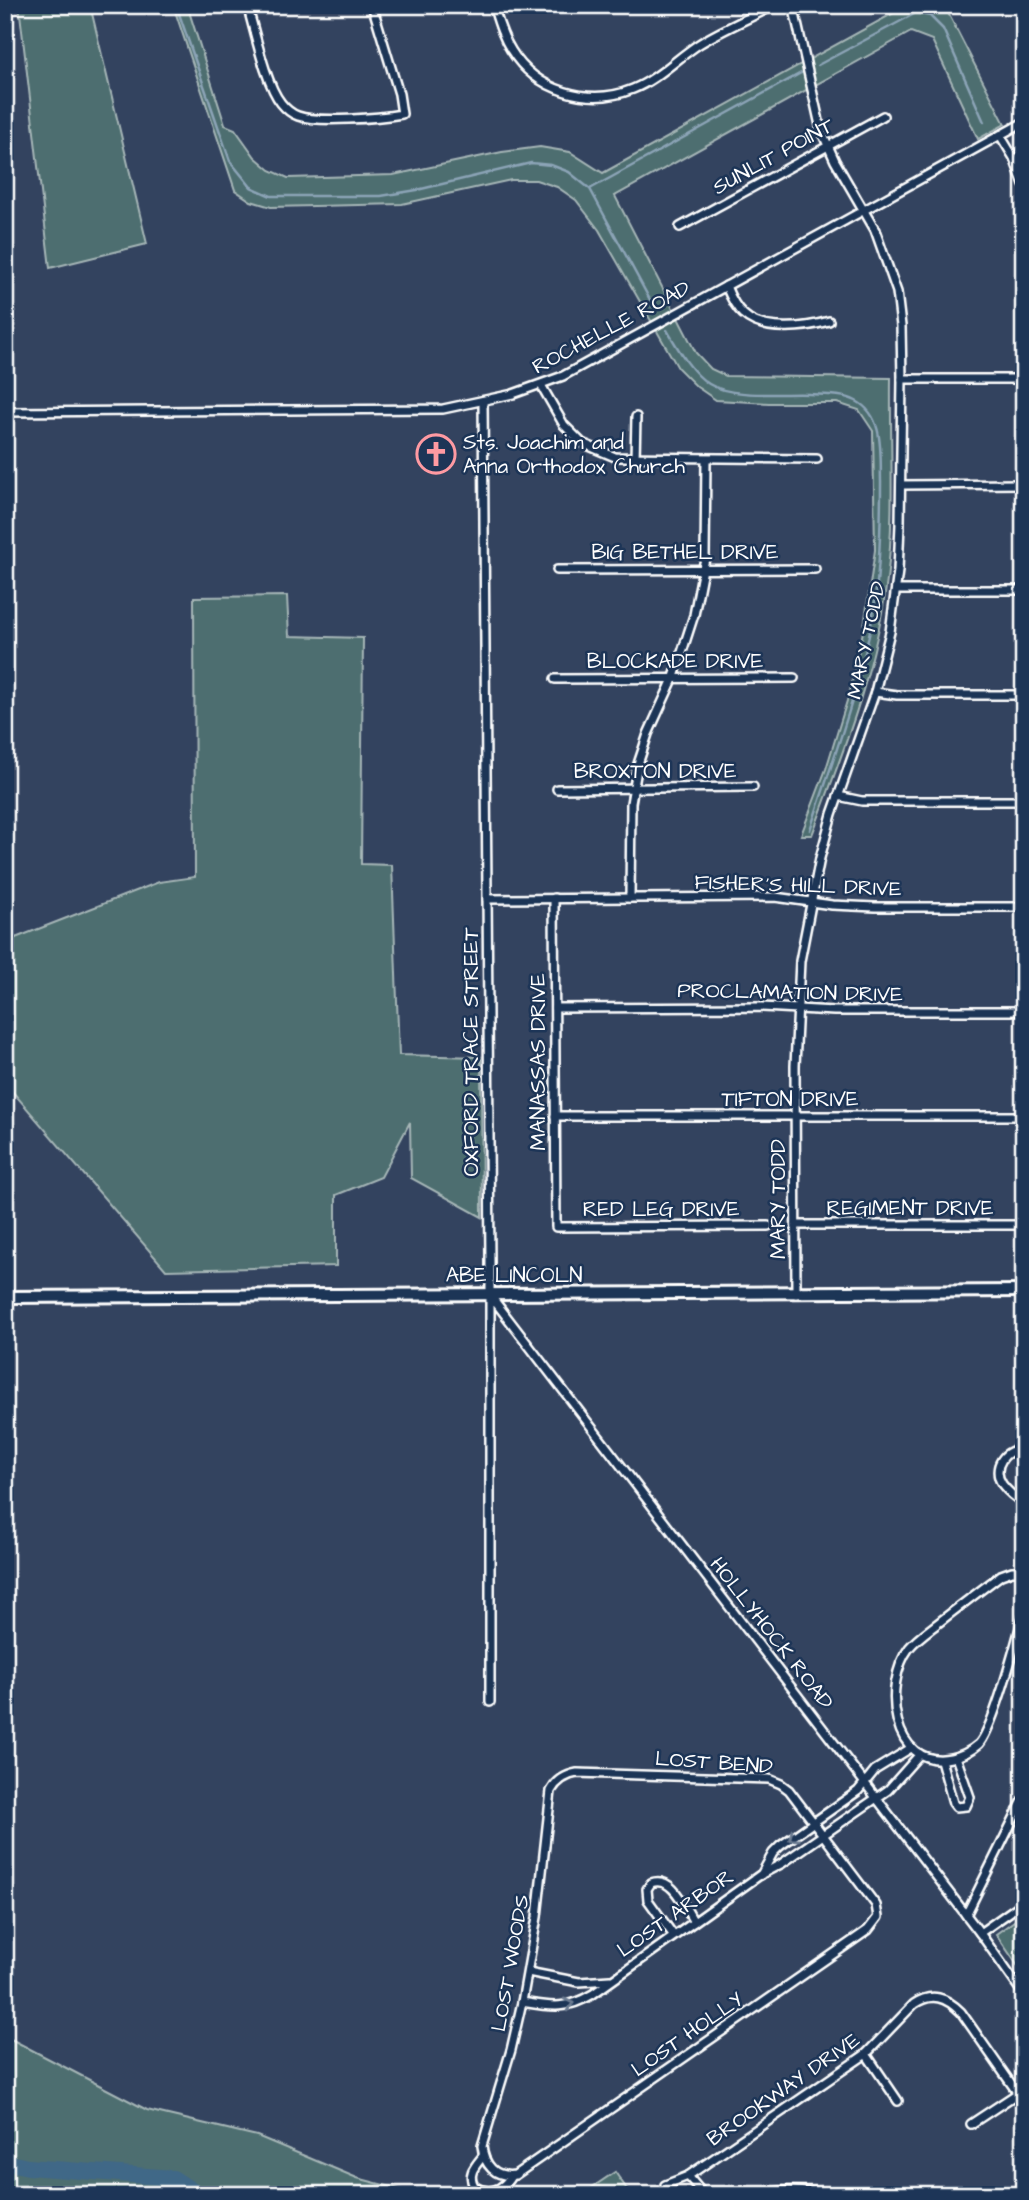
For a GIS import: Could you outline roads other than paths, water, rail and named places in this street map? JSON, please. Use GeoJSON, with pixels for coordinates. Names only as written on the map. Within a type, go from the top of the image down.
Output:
{"type":"FeatureCollection","features":[{"type":"Feature","properties":{"kind":"street"},"geometry":{"type":"LineString","coordinates":[[247,5],[270,83],[279,101],[288,110],[298,116],[315,118],[376,118],[402,114],[399,94],[372,5]]}},
{"type":"Feature","properties":{"kind":"street"},"geometry":{"type":"LineString","coordinates":[[493,5],[504,38],[522,65],[551,87],[567,94],[591,97],[607,97],[634,89],[664,71],[701,43],[775,5]]}},
{"type":"Feature","properties":{"kind":"street","name":"MARY TODD"},"geometry":{"type":"LineString","coordinates":[[793,5],[819,121],[828,146],[882,246],[897,292],[902,379],[901,485],[896,590],[890,632],[875,692],[838,796],[820,858],[800,961],[796,1009],[796,1294]]}},
{"type":"Feature","properties":{"kind":"street","name":"SUNLIT POINT"},"geometry":{"type":"LineString","coordinates":[[680,228],[883,116]]}},
{"type":"Feature","properties":{"kind":"street","name":"ROCHELLE ROAD"},"geometry":{"type":"LineString","coordinates":[[5,412],[443,409],[541,385],[563,376],[1024,122]]}},
{"type":"Feature","properties":{"kind":"street"},"geometry":{"type":"LineString","coordinates":[[1000,135],[1024,185]]}},
{"type":"Feature","properties":{"kind":"street"},"geometry":{"type":"LineString","coordinates":[[726,286],[743,315],[759,324],[811,326],[829,321]]}},
{"type":"Feature","properties":{"kind":"street"},"geometry":{"type":"LineString","coordinates":[[902,379],[1024,379]]}},
{"type":"Feature","properties":{"kind":"street"},"geometry":{"type":"LineString","coordinates":[[541,385],[564,425],[583,443],[606,455],[635,459],[817,458]]}},
{"type":"Feature","properties":{"kind":"street","name":"OXFORD TRACE STREET"},"geometry":{"type":"LineString","coordinates":[[483,401],[490,1702]]}},
{"type":"Feature","properties":{"kind":"street"},"geometry":{"type":"LineString","coordinates":[[635,459],[636,417]]}},
{"type":"Feature","properties":{"kind":"street"},"geometry":{"type":"LineString","coordinates":[[630,898],[630,811],[638,764],[648,734],[674,677],[694,615],[703,569],[706,459]]}},
{"type":"Feature","properties":{"kind":"street"},"geometry":{"type":"LineString","coordinates":[[901,485],[1024,484]]}},
{"type":"Feature","properties":{"kind":"street","name":"BIG BETHEL DRIVE"},"geometry":{"type":"LineString","coordinates":[[557,570],[815,569]]}},
{"type":"Feature","properties":{"kind":"street"},"geometry":{"type":"LineString","coordinates":[[896,590],[1024,590]]}},
{"type":"Feature","properties":{"kind":"street","name":"BLOCKADE DRIVE"},"geometry":{"type":"LineString","coordinates":[[555,679],[794,678]]}},
{"type":"Feature","properties":{"kind":"street"},"geometry":{"type":"LineString","coordinates":[[875,692],[897,695],[1024,695]]}},
{"type":"Feature","properties":{"kind":"street","name":"BROXTON DRIVE"},"geometry":{"type":"LineString","coordinates":[[557,789],[753,787]]}},
{"type":"Feature","properties":{"kind":"street"},"geometry":{"type":"LineString","coordinates":[[838,796],[862,801],[1024,801]]}},
{"type":"Feature","properties":{"kind":"street","name":"FISHER'S HILL DRIVE"},"geometry":{"type":"LineString","coordinates":[[487,899],[775,897],[875,907],[1024,906]]}},
{"type":"Feature","properties":{"kind":"street","name":"MANASSAS DRIVE"},"geometry":{"type":"LineString","coordinates":[[554,898],[555,1227]]}},
{"type":"Feature","properties":{"kind":"street","name":"PROCLAMATION DRIVE"},"geometry":{"type":"LineString","coordinates":[[555,1008],[1024,1011]]}},
{"type":"Feature","properties":{"kind":"street","name":"TIFTON DRIVE"},"geometry":{"type":"LineString","coordinates":[[555,1116],[1024,1116]]}},
{"type":"Feature","properties":{"kind":"street","name":"REGIMENT DRIVE"},"geometry":{"type":"LineString","coordinates":[[796,1226],[1024,1225]]}},
{"type":"Feature","properties":{"kind":"street","name":"RED LEG DRIVE"},"geometry":{"type":"LineString","coordinates":[[555,1227],[768,1226]]}},
{"type":"Feature","properties":{"kind":"street","name":"ABE LINCOLN"},"geometry":{"type":"LineString","coordinates":[[5,1297],[1024,1291]]}},
{"type":"Feature","properties":{"kind":"street","name":"HOLLYHOCK ROAD"},"geometry":{"type":"LineString","coordinates":[[489,1294],[967,1915],[1024,1995]]}},
{"type":"Feature","properties":{"kind":"street"},"geometry":{"type":"LineString","coordinates":[[1024,1449],[1012,1450],[1003,1456],[999,1471],[1000,1482],[1014,1498],[1024,1503]]}},
{"type":"Feature","properties":{"kind":"street"},"geometry":{"type":"LineString","coordinates":[[1024,1571],[1001,1575],[910,1648],[900,1666],[894,1688],[894,1704],[901,1732],[912,1748],[920,1754],[941,1760],[956,1757],[981,1742],[988,1729],[1016,1646],[1024,1613]]}},
{"type":"Feature","properties":{"kind":"street","name":"LOST ARBOR"},"geometry":{"type":"LineString","coordinates":[[760,1875],[773,1853],[858,1791],[875,1770],[912,1748]]}},
{"type":"Feature","properties":{"kind":"street","name":"LOST ARBOR"},"geometry":{"type":"LineString","coordinates":[[522,2002],[566,2006],[593,1994],[760,1875],[781,1864],[895,1784],[920,1754]]}},
{"type":"Feature","properties":{"kind":"street"},"geometry":{"type":"LineString","coordinates":[[941,1760],[953,1803],[956,1807],[966,1806],[970,1797],[956,1757]]}},
{"type":"Feature","properties":{"kind":"street"},"geometry":{"type":"LineString","coordinates":[[894,1760],[904,1772]]}},
{"type":"Feature","properties":{"kind":"street","name":"LOST BEND"},"geometry":{"type":"LineString","coordinates":[[563,1778],[577,1773],[769,1779],[781,1784],[789,1790],[876,1905],[878,1917]]}},
{"type":"Feature","properties":{"kind":"street","name":"LOST WOODS"},"geometry":{"type":"LineString","coordinates":[[479,2190],[471,2181],[471,2176],[483,2156],[482,2146],[511,2050],[528,1972],[544,1865],[550,1796],[553,1787],[563,1778]]}},
{"type":"Feature","properties":{"kind":"street"},"geometry":{"type":"LineString","coordinates":[[948,1786],[964,1782]]}},
{"type":"Feature","properties":{"kind":"street"},"geometry":{"type":"LineString","coordinates":[[967,1915],[1024,1798]]}},
{"type":"Feature","properties":{"kind":"street"},"geometry":{"type":"LineString","coordinates":[[674,1936],[648,1900],[647,1889],[651,1883],[663,1881],[670,1885],[694,1922]]}},
{"type":"Feature","properties":{"kind":"street"},"geometry":{"type":"LineString","coordinates":[[980,1933],[1024,1902]]}},
{"type":"Feature","properties":{"kind":"street","name":"LOST HOLLY"},"geometry":{"type":"LineString","coordinates":[[479,2190],[487,2192],[502,2187],[511,2176],[857,1938],[875,1923],[878,1917]]}},
{"type":"Feature","properties":{"kind":"street","name":"LOST ARBOR"},"geometry":{"type":"LineString","coordinates":[[528,1972],[579,1982],[610,1980]]}},
{"type":"Feature","properties":{"kind":"street","name":"BROOKWAY DRIVE"},"geometry":{"type":"LineString","coordinates":[[665,2186],[688,2176],[866,2054],[923,1998],[942,1998],[961,2012],[1024,2102]]}},
{"type":"Feature","properties":{"kind":"street"},"geometry":{"type":"LineString","coordinates":[[866,2054],[898,2101]]}},
{"type":"Feature","properties":{"kind":"street"},"geometry":{"type":"LineString","coordinates":[[971,2124],[1018,2093]]}},
{"type":"Feature","properties":{"kind":"street"},"geometry":{"type":"LineString","coordinates":[[483,2156],[493,2170],[511,2176]]}},
{"type":"Feature","properties":{"kind":"street"},"geometry":{"type":"LineString","coordinates":[[688,2176],[704,2195]]}},
{"type":"Feature","properties":{"kind":"street"},"geometry":{"type":"LineString","coordinates":[[761,2195],[786,2190],[846,2194],[892,2191],[908,2195]]}},
{"type":"Feature","properties":{"kind":"waterway"},"geometry":{"type":"LineString","coordinates":[[176,5],[230,161],[251,187],[271,196],[381,196],[531,163],[551,165],[569,172],[590,189],[656,311]]}},
{"type":"Feature","properties":{"kind":"waterway"},"geometry":{"type":"LineString","coordinates":[[818,65],[916,13],[930,16],[943,29],[984,122]]}},
{"type":"Feature","properties":{"kind":"waterway"},"geometry":{"type":"LineString","coordinates":[[590,189],[801,73]]}},
{"type":"Feature","properties":{"kind":"waterway"},"geometry":{"type":"LineString","coordinates":[[667,330],[685,359],[709,384],[743,393],[845,397],[865,408],[876,426],[880,448],[881,516],[873,615],[853,696],[810,830]]}},
{"type":"Feature","properties":{"kind":"waterway"},"geometry":{"type":"LineString","coordinates":[[5,2162],[28,2167],[173,2178],[199,2195]]}},
{"type":"Feature","properties":{"kind":"place","name":"Sts. Joachim and Anna Orthodox Church"},"geometry":{"type":"Point","coordinates":[436,454]}}]}
